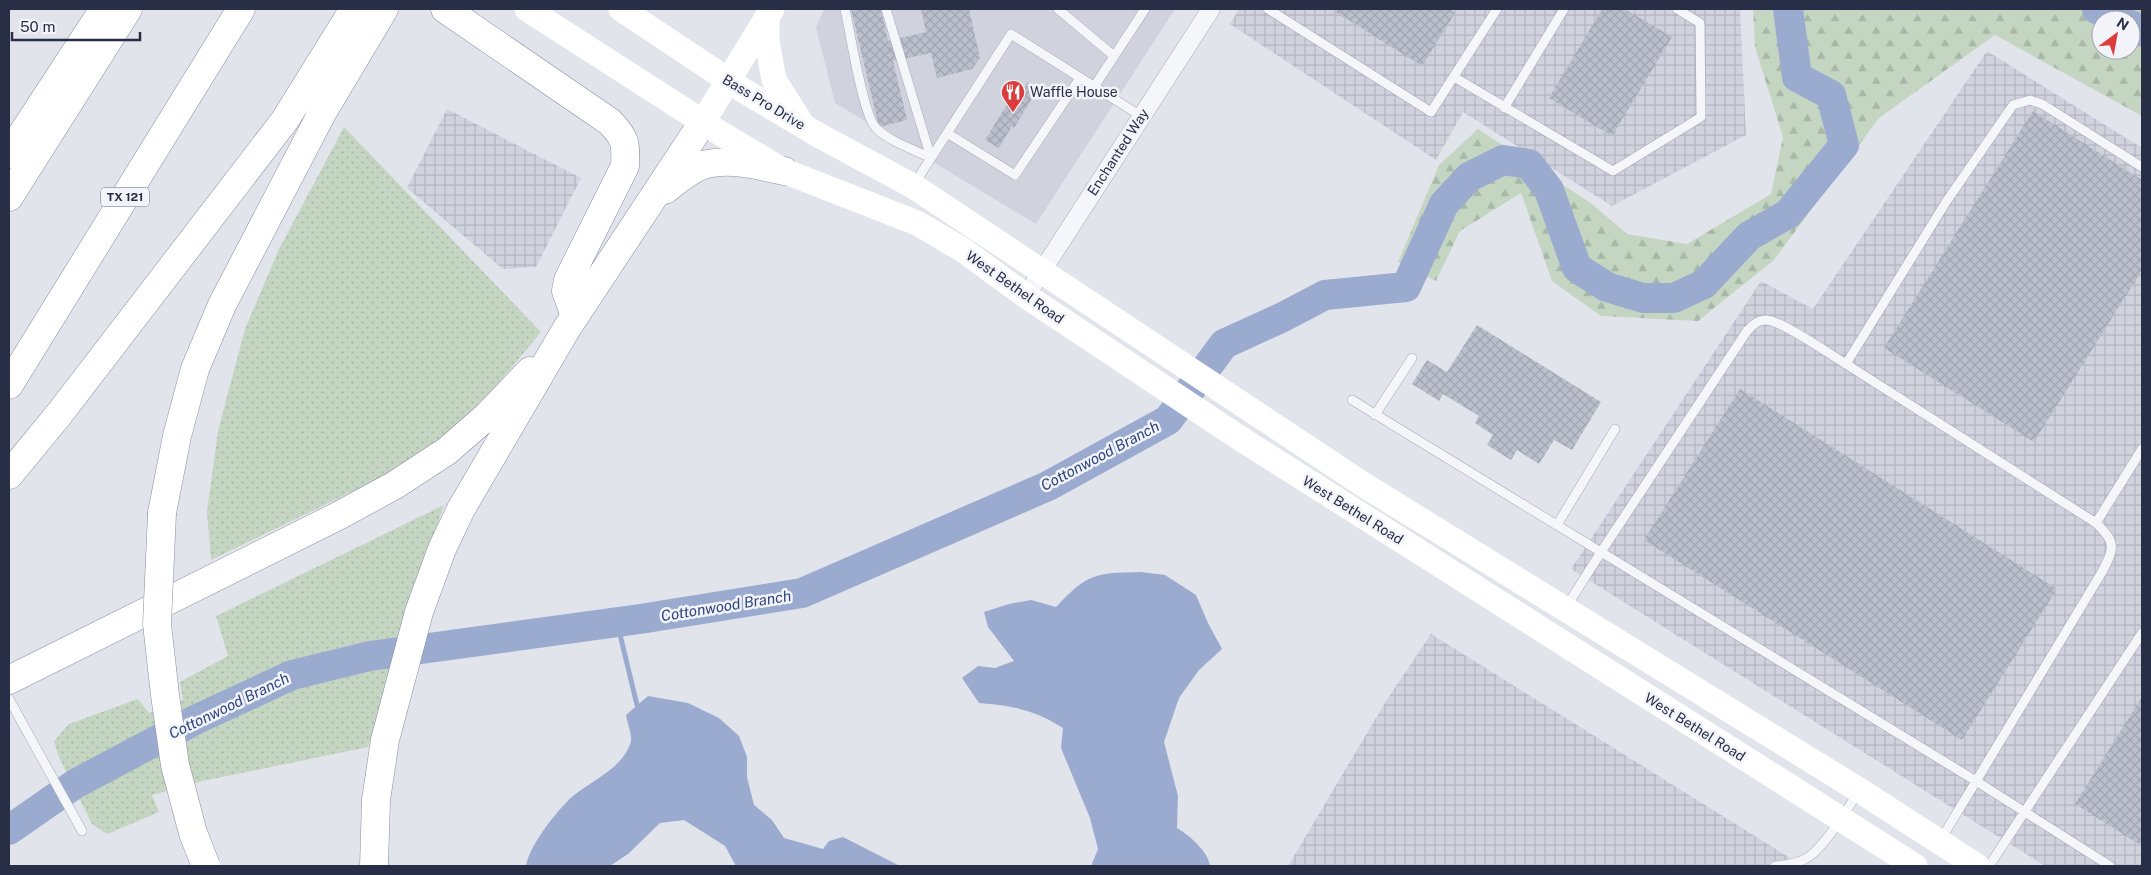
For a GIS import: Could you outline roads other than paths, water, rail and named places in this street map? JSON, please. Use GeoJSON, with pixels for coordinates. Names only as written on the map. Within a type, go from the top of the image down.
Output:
{"type":"FeatureCollection","features":[{"type":"Feature","properties":{"kind":"highway"},"geometry":{"type":"LineString","coordinates":[[9,154],[104,9]]}},
{"type":"Feature","properties":{"kind":"highway"},"geometry":{"type":"LineString","coordinates":[[9,197],[128,9]]}},
{"type":"Feature","properties":{"kind":"highway","name":"TX 121"},"geometry":{"type":"LineString","coordinates":[[9,385],[241,9]]}},
{"type":"Feature","properties":{"kind":"highway"},"geometry":{"type":"LineString","coordinates":[[9,475],[60,413],[285,120],[354,9]]}},
{"type":"Feature","properties":{"kind":"highway"},"geometry":{"type":"LineString","coordinates":[[206,866],[193,833],[176,765],[165,696],[157,624],[162,513],[166,484],[195,369],[222,305],[322,113],[384,9]]}},
{"type":"Feature","properties":{"kind":"highway"},"geometry":{"type":"LineString","coordinates":[[9,680],[340,515],[395,485],[447,451],[487,416],[522,380],[571,322],[566,291],[568,280],[625,166],[626,147],[622,134],[610,122],[445,9]]}},
{"type":"Feature","properties":{"kind":"highway"},"geometry":{"type":"LineString","coordinates":[[374,866],[376,800],[385,740],[410,642],[428,584],[460,509],[571,322],[703,122]]}},
{"type":"Feature","properties":{"kind":"highway"},"geometry":{"type":"LineString","coordinates":[[654,198],[698,168],[708,164],[755,164],[784,171]]}},
{"type":"Feature","properties":{"kind":"main road"},"geometry":{"type":"LineString","coordinates":[[527,9],[703,122],[784,171]]}},
{"type":"Feature","properties":{"kind":"main road","name":"Bass Pro Drive"},"geometry":{"type":"LineString","coordinates":[[621,9],[727,80],[913,186]]}},
{"type":"Feature","properties":{"kind":"main road"},"geometry":{"type":"LineString","coordinates":[[703,122],[769,13]]}},
{"type":"Feature","properties":{"kind":"main road"},"geometry":{"type":"LineString","coordinates":[[769,13],[767,41],[774,80],[803,125]]}},
{"type":"Feature","properties":{"kind":"main road","name":"West Bethel Road"},"geometry":{"type":"LineString","coordinates":[[784,171],[917,223],[963,250],[1026,296],[1235,435],[1915,866]]}},
{"type":"Feature","properties":{"kind":"main road","name":"West Bethel Road"},"geometry":{"type":"LineString","coordinates":[[913,186],[1364,485],[1859,790],[1977,866]]}},
{"type":"Feature","properties":{"kind":"main road"},"geometry":{"type":"LineString","coordinates":[[1549,634],[1565,609]]}},
{"type":"Feature","properties":{"kind":"street","name":"Enchanted Way"},"geometry":{"type":"LineString","coordinates":[[1026,296],[1211,9]]}},
{"type":"Feature","properties":{"kind":"lane"},"geometry":{"type":"LineString","coordinates":[[845,9],[866,106],[875,127],[889,137],[931,158]]}},
{"type":"Feature","properties":{"kind":"lane"},"geometry":{"type":"LineString","coordinates":[[886,9],[931,158]]}},
{"type":"Feature","properties":{"kind":"lane"},"geometry":{"type":"LineString","coordinates":[[1058,9],[1114,56]]}},
{"type":"Feature","properties":{"kind":"lane"},"geometry":{"type":"LineString","coordinates":[[1094,87],[1143,12],[1133,9]]}},
{"type":"Feature","properties":{"kind":"lane"},"geometry":{"type":"LineString","coordinates":[[1268,9],[1431,112],[1497,9]]}},
{"type":"Feature","properties":{"kind":"lane"},"geometry":{"type":"LineString","coordinates":[[1504,108],[1564,9]]}},
{"type":"Feature","properties":{"kind":"lane"},"geometry":{"type":"LineString","coordinates":[[1454,77],[1613,171],[1701,117],[1700,23],[1678,9]]}},
{"type":"Feature","properties":{"kind":"lane"},"geometry":{"type":"LineString","coordinates":[[913,186],[1011,34],[1142,116]]}},
{"type":"Feature","properties":{"kind":"lane"},"geometry":{"type":"LineString","coordinates":[[947,133],[1015,175],[1080,78]]}},
{"type":"Feature","properties":{"kind":"lane"},"geometry":{"type":"LineString","coordinates":[[1846,364],[1946,202],[2013,105],[2030,100],[2042,104],[2142,167]]}},
{"type":"Feature","properties":{"kind":"lane"},"geometry":{"type":"LineString","coordinates":[[1565,609],[1747,331],[1755,322],[1766,320],[1781,325],[1846,364],[2096,523],[2106,532],[2111,542],[2112,554],[1940,842]]}},
{"type":"Feature","properties":{"kind":"lane"},"geometry":{"type":"LineString","coordinates":[[1375,415],[1412,358]]}},
{"type":"Feature","properties":{"kind":"lane"},"geometry":{"type":"LineString","coordinates":[[1352,400],[1976,780],[2110,866]]}},
{"type":"Feature","properties":{"kind":"lane"},"geometry":{"type":"LineString","coordinates":[[1557,524],[1615,430]]}},
{"type":"Feature","properties":{"kind":"lane"},"geometry":{"type":"LineString","coordinates":[[2096,523],[2142,449]]}},
{"type":"Feature","properties":{"kind":"lane"},"geometry":{"type":"LineString","coordinates":[[1989,866],[2142,633]]}},
{"type":"Feature","properties":{"kind":"lane"},"geometry":{"type":"LineString","coordinates":[[9,699],[82,832]]}},
{"type":"Feature","properties":{"kind":"lane"},"geometry":{"type":"LineString","coordinates":[[1775,866],[1804,860],[1812,854],[1841,819],[1859,790]]}},
{"type":"Feature","properties":{"kind":"water"},"geometry":{"type":"Polygon","coordinates":[[[1141,572],[1165,575],[1196,595],[1222,649],[1199,670],[1179,698],[1164,742],[1178,796],[1177,828],[1202,849],[1209,860],[1210,866],[1091,866],[1098,849],[1090,818],[1061,748],[1063,728],[1042,716],[1022,709],[979,703],[962,678],[978,666],[995,668],[1014,661],[988,627],[984,612],[1009,604],[1031,600],[1056,607],[1076,587],[1093,577],[1113,573],[1141,572]]]}},
{"type":"Feature","properties":{"kind":"water"},"geometry":{"type":"Polygon","coordinates":[[[648,696],[688,703],[719,718],[739,736],[747,757],[747,777],[754,805],[772,820],[784,838],[823,849],[829,841],[843,837],[900,866],[736,866],[725,846],[684,820],[660,823],[628,854],[610,866],[526,866],[532,849],[559,810],[573,796],[606,773],[622,759],[631,741],[626,715],[648,696]]]}},
{"type":"Feature","properties":{"kind":"waterway","name":"Cottonwood Branch"},"geometry":{"type":"LineString","coordinates":[[9,830],[75,784],[197,719],[292,675],[370,656],[640,619],[802,593],[1048,486],[1168,420],[1224,344],[1325,295],[1406,287],[1444,204],[1469,177],[1503,160],[1529,164],[1549,190],[1577,268],[1607,287],[1643,298],[1674,298],[1704,284],[1749,236],[1788,214],[1844,145],[1831,95],[1797,77],[1788,9]]}},
{"type":"Feature","properties":{"kind":"waterway"},"geometry":{"type":"LineString","coordinates":[[617,622],[637,705],[641,709]]}},
{"type":"Feature","properties":{"kind":"place","name":"Waffle House"},"geometry":{"type":"Point","coordinates":[1013,113]}}]}
